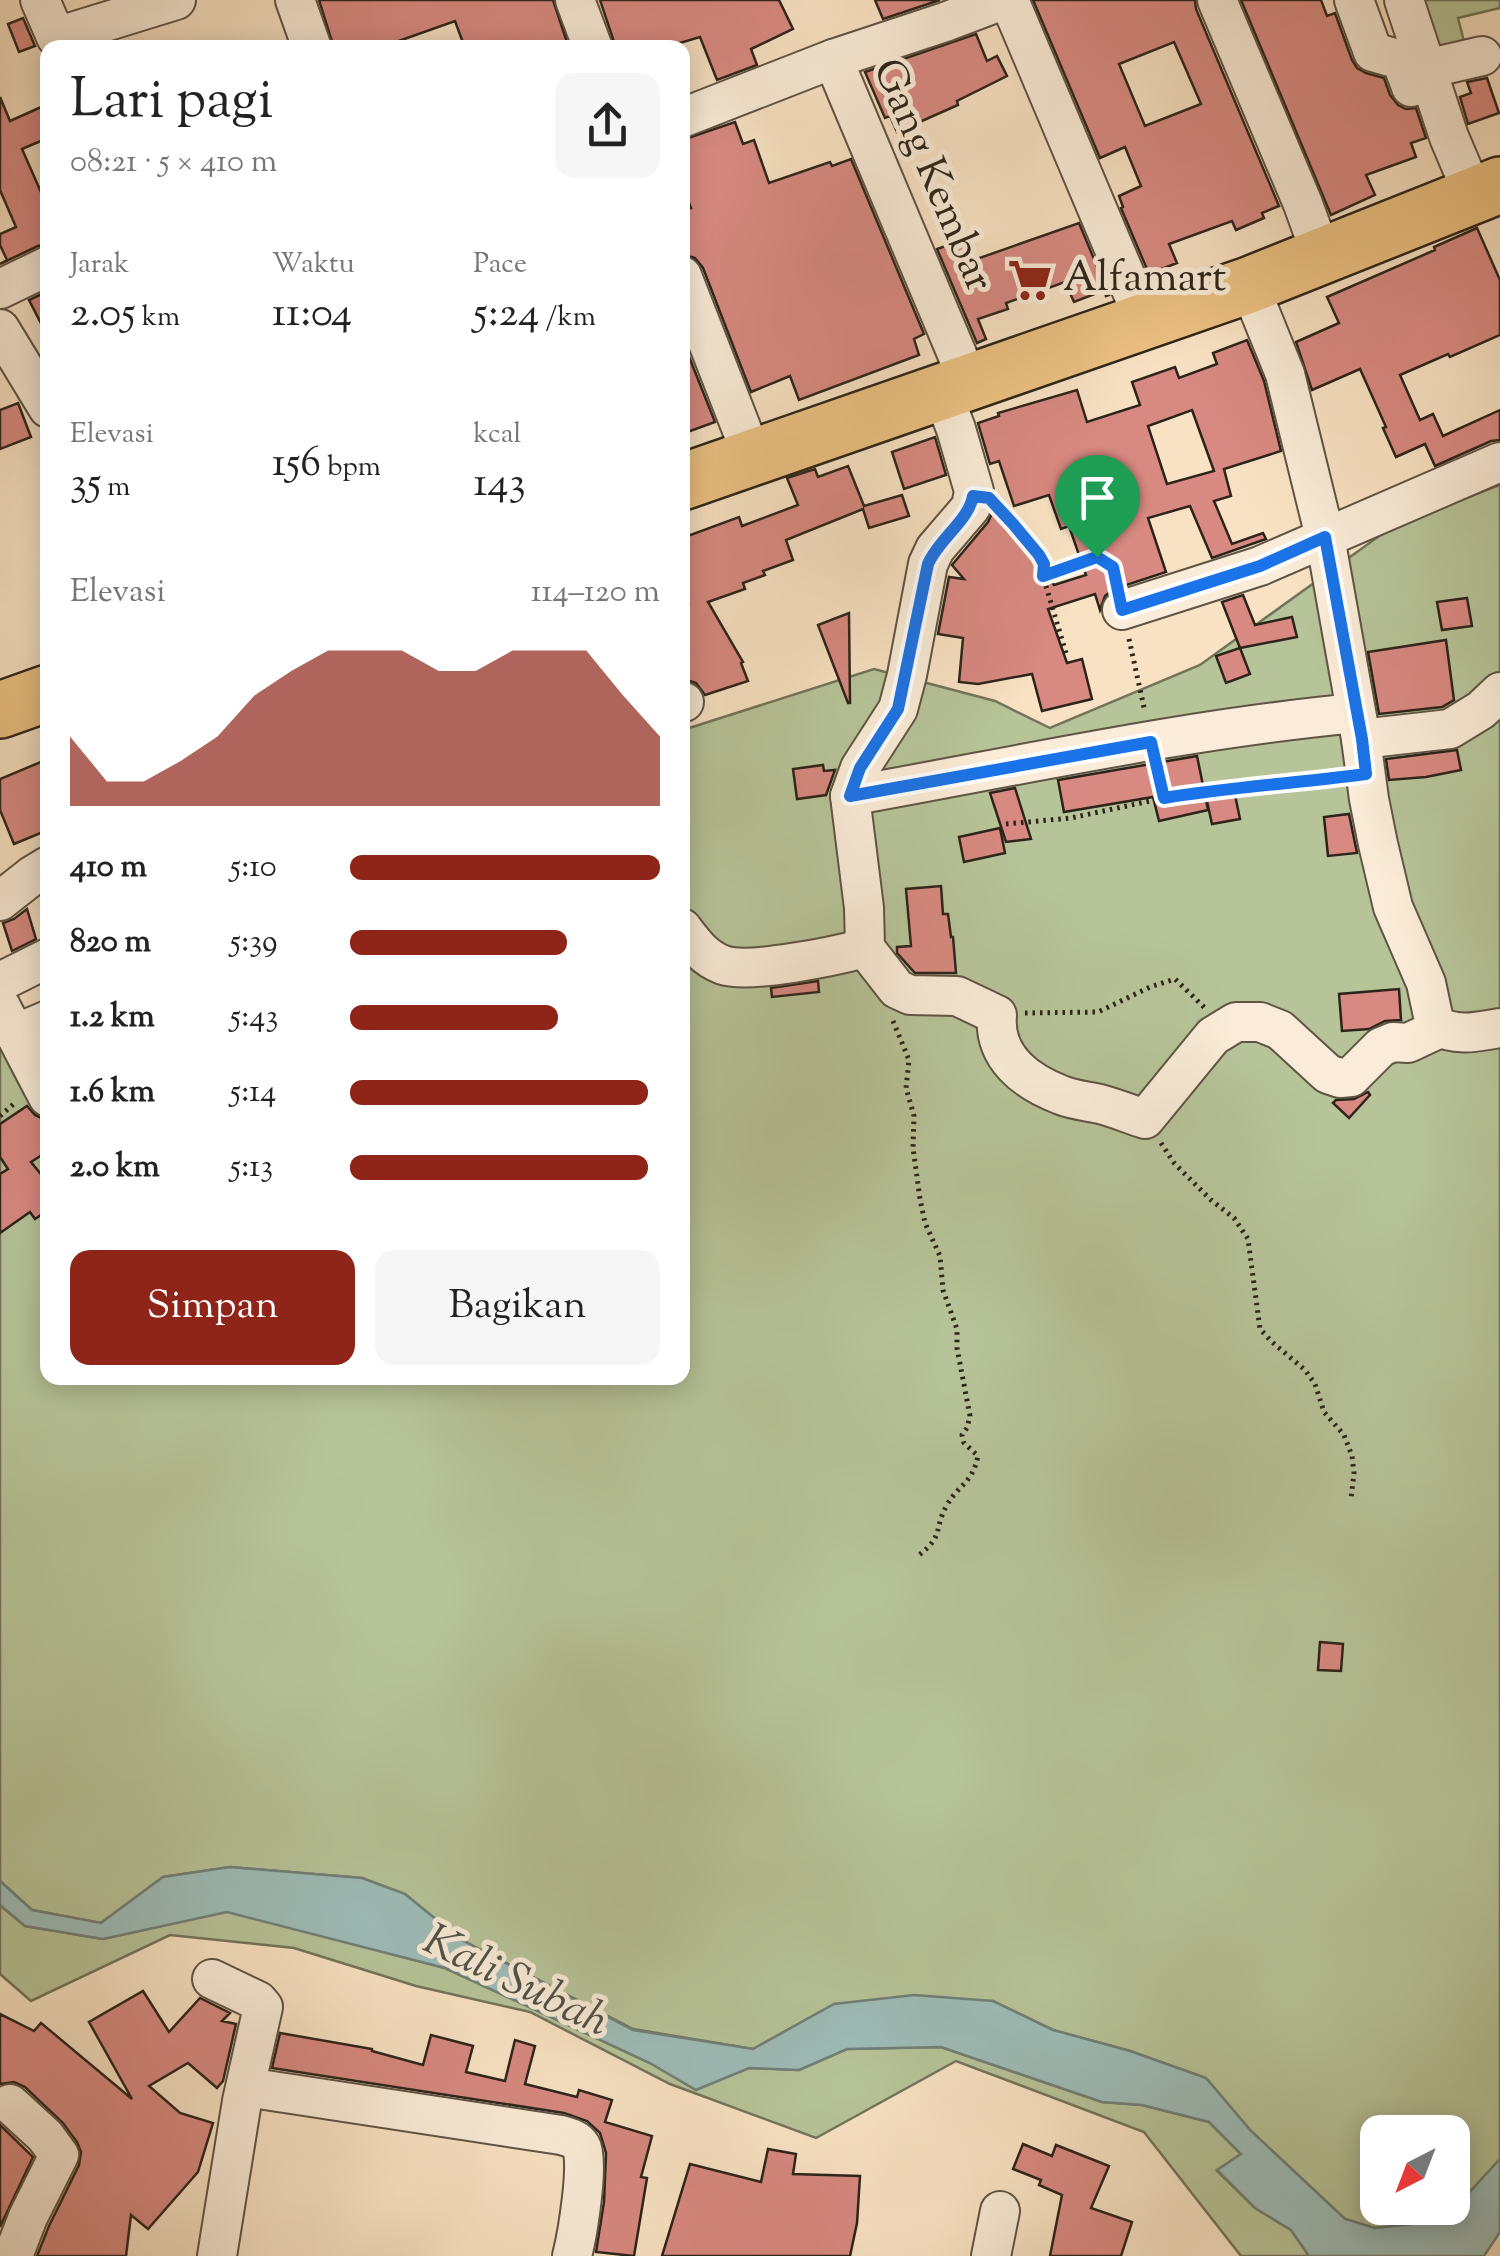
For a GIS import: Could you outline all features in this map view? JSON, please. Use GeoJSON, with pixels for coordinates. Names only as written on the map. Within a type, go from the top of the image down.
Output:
{"type":"FeatureCollection","features":[{"type":"Feature","properties":{"kind":"highway"},"geometry":{"type":"LineString","coordinates":[[690,475],[753,458],[1249,285],[1487,190]]}},
{"type":"Feature","properties":{"kind":"highway"},"geometry":{"type":"LineString","coordinates":[[0,710],[40,695]]}},
{"type":"Feature","properties":{"kind":"highway"},"geometry":{"type":"LineString","coordinates":[[0,744],[40,730]]}},
{"type":"Feature","properties":{"kind":"street"},"geometry":{"type":"LineString","coordinates":[[40,0],[58,40]]}},
{"type":"Feature","properties":{"kind":"street"},"geometry":{"type":"LineString","coordinates":[[65,40],[176,0]]}},
{"type":"Feature","properties":{"kind":"street"},"geometry":{"type":"LineString","coordinates":[[295,0],[309,40]]}},
{"type":"Feature","properties":{"kind":"street"},"geometry":{"type":"LineString","coordinates":[[575,0],[591,40]]}},
{"type":"Feature","properties":{"kind":"street","name":"Gang Kembar"},"geometry":{"type":"LineString","coordinates":[[973,496],[956,429],[957,354],[833,59],[940,11],[1006,0],[1145,322]]}},
{"type":"Feature","properties":{"kind":"street"},"geometry":{"type":"LineString","coordinates":[[1217,0],[1322,257]]}},
{"type":"Feature","properties":{"kind":"street"},"geometry":{"type":"LineString","coordinates":[[1354,0],[1373,52],[1400,60],[1412,87],[1428,75],[1482,56]]}},
{"type":"Feature","properties":{"kind":"street"},"geometry":{"type":"LineString","coordinates":[[1404,0],[1450,137],[1487,190]]}},
{"type":"Feature","properties":{"kind":"street"},"geometry":{"type":"LineString","coordinates":[[690,115],[833,59]]}},
{"type":"Feature","properties":{"kind":"street"},"geometry":{"type":"LineString","coordinates":[[0,289],[40,270]]}},
{"type":"Feature","properties":{"kind":"street"},"geometry":{"type":"LineString","coordinates":[[1249,285],[1284,374],[1325,537],[1378,844],[1393,907],[1426,984],[1435,1025],[1467,1034],[1500,1028]]}},
{"type":"Feature","properties":{"kind":"street"},"geometry":{"type":"LineString","coordinates":[[690,296],[753,458]]}},
{"type":"Feature","properties":{"kind":"street"},"geometry":{"type":"LineString","coordinates":[[3,342],[40,396]]}},
{"type":"Feature","properties":{"kind":"street"},"geometry":{"type":"LineString","coordinates":[[1122,610],[1260,566],[1500,462]]}},
{"type":"Feature","properties":{"kind":"street"},"geometry":{"type":"LineString","coordinates":[[973,496],[971,507],[935,549],[928,564],[898,709],[860,768],[850,796],[865,948],[897,989],[910,995],[965,998],[997,1016],[995,1034],[1003,1052],[1024,1076],[1062,1096],[1102,1104],[1145,1120],[1213,1036],[1236,1022],[1260,1022],[1280,1030],[1328,1074],[1340,1078],[1351,1077],[1380,1047],[1408,1042],[1440,1028]]}},
{"type":"Feature","properties":{"kind":"street"},"geometry":{"type":"LineString","coordinates":[[850,796],[1288,719],[1361,742],[1450,729],[1500,692]]}},
{"type":"Feature","properties":{"kind":"street"},"geometry":{"type":"LineString","coordinates":[[0,901],[40,870]]}},
{"type":"Feature","properties":{"kind":"street"},"geometry":{"type":"LineString","coordinates":[[690,939],[712,960],[741,968],[830,957],[865,948]]}},
{"type":"Feature","properties":{"kind":"street"},"geometry":{"type":"LineString","coordinates":[[0,982],[40,962]]}},
{"type":"Feature","properties":{"kind":"street"},"geometry":{"type":"LineString","coordinates":[[21,1020],[40,1075]]}},
{"type":"Feature","properties":{"kind":"street"},"geometry":{"type":"LineString","coordinates":[[212,1979],[263,2007],[218,2256]]}},
{"type":"Feature","properties":{"kind":"street"},"geometry":{"type":"LineString","coordinates":[[246,2087],[561,2134],[577,2141],[583,2149],[584,2173],[572,2256]]}},
{"type":"Feature","properties":{"kind":"street"},"geometry":{"type":"LineString","coordinates":[[10,2104],[45,2136],[59,2155],[13,2256]]}},
{"type":"Feature","properties":{"kind":"street"},"geometry":{"type":"LineString","coordinates":[[991,2256],[1000,2210]]}},
{"type":"Feature","properties":{"kind":"path"},"geometry":{"type":"LineString","coordinates":[[973,496],[989,498],[1039,555],[1066,653]]}},
{"type":"Feature","properties":{"kind":"path"},"geometry":{"type":"LineString","coordinates":[[1043,576],[1097,557],[1113,567],[1164,798]]}},
{"type":"Feature","properties":{"kind":"path"},"geometry":{"type":"LineString","coordinates":[[1006,824],[1071,818],[1223,789],[1361,742]]}},
{"type":"Feature","properties":{"kind":"path"},"geometry":{"type":"LineString","coordinates":[[997,1016],[1098,1012],[1175,979],[1205,1008],[1236,1022]]}},
{"type":"Feature","properties":{"kind":"path"},"geometry":{"type":"LineString","coordinates":[[897,989],[892,1012],[894,1027],[909,1060],[906,1088],[914,1116],[920,1198],[925,1223],[940,1256],[943,1290],[956,1329],[970,1416],[962,1435],[964,1443],[978,1456],[968,1482],[943,1512],[936,1540],[919,1555]]}},
{"type":"Feature","properties":{"kind":"path"},"geometry":{"type":"LineString","coordinates":[[1145,1120],[1174,1163],[1234,1218],[1248,1239],[1260,1329],[1305,1370],[1324,1412],[1344,1435],[1354,1473],[1351,1499]]}},
{"type":"Feature","properties":{"kind":"green space"},"geometry":{"type":"Polygon","coordinates":[[[1412,0],[1500,0],[1500,8],[1458,18],[1467,53],[1444,59],[1412,0]]]}},
{"type":"Feature","properties":{"kind":"green space"},"geometry":{"type":"Polygon","coordinates":[[[1500,485],[1500,2159],[1470,2192],[1470,2115],[1360,2115],[1360,2224],[1345,2219],[1251,2131],[1206,2078],[1130,2051],[1053,2030],[993,2001],[835,2004],[753,2049],[633,2029],[460,1939],[405,1894],[362,1878],[230,1867],[163,1877],[101,1923],[32,1910],[0,1881],[0,1045],[40,1024],[40,1385],[690,1385],[690,728],[874,669],[995,701],[1050,728],[1200,665],[1393,526],[1500,485]]]}},
{"type":"Feature","properties":{"kind":"green space"},"geometry":{"type":"Polygon","coordinates":[[[0,1905],[25,1926],[103,1939],[227,1911],[445,1968],[650,2063],[695,2089],[749,2068],[799,2070],[847,2049],[941,2047],[1102,2102],[1142,2105],[1209,2122],[1241,2154],[1217,2171],[1255,2208],[1291,2230],[1309,2256],[1241,2256],[1144,2132],[956,2061],[816,2138],[670,2084],[530,2012],[416,1986],[294,1948],[170,1935],[31,2001],[0,1974],[0,1905]]]}},
{"type":"Feature","properties":{"kind":"water","name":"Kali Subah"},"geometry":{"type":"Polygon","coordinates":[[[230,1867],[362,1878],[405,1894],[460,1939],[633,2030],[753,2049],[834,2004],[914,1995],[993,2001],[1053,2030],[1130,2051],[1206,2078],[1251,2131],[1345,2219],[1360,2225],[1470,2225],[1470,2192],[1500,2159],[1500,2232],[1484,2256],[1309,2256],[1291,2230],[1255,2208],[1217,2170],[1241,2154],[1209,2122],[1142,2105],[1102,2102],[941,2047],[847,2049],[799,2070],[749,2068],[696,2090],[650,2063],[445,1968],[227,1912],[103,1939],[25,1926],[0,1905],[0,1881],[32,1910],[101,1923],[163,1877],[230,1867]]]}},
{"type":"Feature","properties":{"kind":"building"},"geometry":{"type":"Polygon","coordinates":[[[319,0],[553,0],[566,40],[462,40],[455,21],[402,40],[332,40],[319,0]]]}},
{"type":"Feature","properties":{"kind":"building"},"geometry":{"type":"Polygon","coordinates":[[[600,0],[779,0],[793,29],[751,49],[757,65],[717,80],[700,37],[613,40],[600,0]]]}},
{"type":"Feature","properties":{"kind":"building"},"geometry":{"type":"Polygon","coordinates":[[[875,0],[940,0],[883,19],[875,0]]]}},
{"type":"Feature","properties":{"kind":"building"},"geometry":{"type":"Polygon","coordinates":[[[1033,0],[1195,0],[1279,206],[1262,213],[1264,218],[1236,230],[1232,221],[1169,244],[1177,263],[1149,274],[1121,208],[1119,196],[1141,186],[1125,147],[1100,158],[1033,0]],[[1174,42],[1119,64],[1145,126],[1201,104],[1174,42]]]}},
{"type":"Feature","properties":{"kind":"building"},"geometry":{"type":"Polygon","coordinates":[[[1241,0],[1321,0],[1327,16],[1335,13],[1357,68],[1384,78],[1398,105],[1416,108],[1426,138],[1411,143],[1416,157],[1366,175],[1375,195],[1331,215],[1241,0]]]}},
{"type":"Feature","properties":{"kind":"building"},"geometry":{"type":"Polygon","coordinates":[[[23,18],[35,46],[19,52],[8,24],[23,18]]]}},
{"type":"Feature","properties":{"kind":"building"},"geometry":{"type":"Polygon","coordinates":[[[976,34],[987,61],[997,56],[1007,76],[957,101],[958,105],[897,132],[890,116],[885,118],[865,72],[976,34]]]}},
{"type":"Feature","properties":{"kind":"building"},"geometry":{"type":"Polygon","coordinates":[[[1487,78],[1499,113],[1468,124],[1460,97],[1471,93],[1467,82],[1487,78]]]}},
{"type":"Feature","properties":{"kind":"building"},"geometry":{"type":"Polygon","coordinates":[[[0,97],[10,121],[40,108],[40,141],[22,149],[40,190],[40,246],[0,264],[7,260],[0,234],[16,227],[0,190],[0,97]]]}},
{"type":"Feature","properties":{"kind":"building"},"geometry":{"type":"Polygon","coordinates":[[[735,122],[743,144],[754,140],[769,183],[830,162],[832,166],[851,159],[924,334],[914,339],[919,355],[799,400],[790,376],[751,392],[703,268],[690,256],[690,137],[735,122]]]}},
{"type":"Feature","properties":{"kind":"building"},"geometry":{"type":"Polygon","coordinates":[[[1079,223],[1109,295],[1105,290],[1074,302],[1065,282],[1006,303],[1008,309],[978,319],[986,339],[977,343],[937,249],[966,239],[974,260],[1079,223]]]}},
{"type":"Feature","properties":{"kind":"building"},"geometry":{"type":"Polygon","coordinates":[[[1477,228],[1500,280],[1500,335],[1400,375],[1420,420],[1433,414],[1443,436],[1500,410],[1500,440],[1435,466],[1425,444],[1396,457],[1360,369],[1312,390],[1296,342],[1339,323],[1327,297],[1477,228]]]}},
{"type":"Feature","properties":{"kind":"building"},"geometry":{"type":"Polygon","coordinates":[[[40,295],[40,321],[29,300],[40,295]]]}},
{"type":"Feature","properties":{"kind":"building"},"geometry":{"type":"Polygon","coordinates":[[[1247,340],[1264,381],[1281,451],[1224,469],[1231,496],[1214,501],[1232,544],[1263,533],[1266,539],[1212,558],[1190,506],[1148,518],[1166,572],[1114,589],[1105,596],[1100,610],[1095,594],[1048,609],[1067,663],[1082,659],[1092,699],[1042,711],[1032,674],[978,684],[959,682],[963,638],[938,634],[949,577],[964,579],[952,565],[993,511],[1054,585],[1086,575],[1069,526],[1061,529],[1049,495],[1014,506],[999,461],[990,464],[978,423],[999,416],[998,413],[1077,390],[1087,422],[1140,405],[1132,382],[1175,367],[1179,378],[1217,364],[1213,353],[1247,340]],[[1192,410],[1148,426],[1167,484],[1214,471],[1192,410]]]}},
{"type":"Feature","properties":{"kind":"building"},"geometry":{"type":"Polygon","coordinates":[[[690,359],[715,422],[690,431],[690,359]]]}},
{"type":"Feature","properties":{"kind":"building"},"geometry":{"type":"Polygon","coordinates":[[[18,403],[31,437],[0,449],[0,410],[18,403]]]}},
{"type":"Feature","properties":{"kind":"building"},"geometry":{"type":"Polygon","coordinates":[[[935,437],[946,475],[904,489],[892,452],[935,437]]]}},
{"type":"Feature","properties":{"kind":"building"},"geometry":{"type":"Polygon","coordinates":[[[848,466],[864,506],[902,495],[909,516],[869,528],[863,509],[786,540],[793,560],[743,583],[745,589],[708,602],[743,662],[748,681],[705,695],[690,681],[690,535],[739,517],[742,526],[798,505],[787,478],[815,469],[818,477],[848,466]]]}},
{"type":"Feature","properties":{"kind":"building"},"geometry":{"type":"Polygon","coordinates":[[[1243,595],[1255,625],[1292,617],[1297,637],[1240,648],[1222,602],[1243,595]]]}},
{"type":"Feature","properties":{"kind":"building"},"geometry":{"type":"Polygon","coordinates":[[[1467,598],[1472,626],[1442,630],[1437,602],[1467,598]]]}},
{"type":"Feature","properties":{"kind":"building"},"geometry":{"type":"Polygon","coordinates":[[[849,613],[850,703],[848,703],[818,625],[849,613]]]}},
{"type":"Feature","properties":{"kind":"building"},"geometry":{"type":"Polygon","coordinates":[[[1446,640],[1454,700],[1442,707],[1379,714],[1368,652],[1446,640]]]}},
{"type":"Feature","properties":{"kind":"building"},"geometry":{"type":"Polygon","coordinates":[[[1240,648],[1250,674],[1226,683],[1216,656],[1240,648]]]}},
{"type":"Feature","properties":{"kind":"building"},"geometry":{"type":"Polygon","coordinates":[[[1457,750],[1461,770],[1389,780],[1386,759],[1457,750]]]}},
{"type":"Feature","properties":{"kind":"building"},"geometry":{"type":"Polygon","coordinates":[[[1197,756],[1208,810],[1159,821],[1153,797],[1064,812],[1058,780],[1197,756]]]}},
{"type":"Feature","properties":{"kind":"building"},"geometry":{"type":"Polygon","coordinates":[[[40,762],[40,833],[14,844],[0,810],[0,779],[40,762]]]}},
{"type":"Feature","properties":{"kind":"building"},"geometry":{"type":"Polygon","coordinates":[[[823,765],[824,771],[835,770],[826,795],[797,799],[793,769],[823,765]]]}},
{"type":"Feature","properties":{"kind":"building"},"geometry":{"type":"Polygon","coordinates":[[[1015,788],[1031,839],[1006,842],[990,793],[1015,788]]]}},
{"type":"Feature","properties":{"kind":"building"},"geometry":{"type":"Polygon","coordinates":[[[1234,790],[1240,819],[1212,824],[1206,797],[1234,790]]]}},
{"type":"Feature","properties":{"kind":"building"},"geometry":{"type":"Polygon","coordinates":[[[1349,814],[1357,853],[1328,856],[1324,817],[1349,814]]]}},
{"type":"Feature","properties":{"kind":"building"},"geometry":{"type":"Polygon","coordinates":[[[1000,828],[1005,853],[964,862],[959,837],[1000,828]]]}},
{"type":"Feature","properties":{"kind":"building"},"geometry":{"type":"Polygon","coordinates":[[[941,886],[943,914],[948,914],[953,937],[956,973],[915,973],[897,953],[897,947],[911,946],[906,889],[941,886]]]}},
{"type":"Feature","properties":{"kind":"building"},"geometry":{"type":"Polygon","coordinates":[[[27,909],[36,939],[12,951],[3,923],[27,909]]]}},
{"type":"Feature","properties":{"kind":"building"},"geometry":{"type":"Polygon","coordinates":[[[818,981],[819,992],[772,997],[771,988],[818,981]]]}},
{"type":"Feature","properties":{"kind":"building"},"geometry":{"type":"Polygon","coordinates":[[[1399,989],[1401,1020],[1342,1031],[1339,994],[1399,989]]]}},
{"type":"Feature","properties":{"kind":"building"},"geometry":{"type":"Polygon","coordinates":[[[1368,1092],[1370,1095],[1349,1118],[1333,1103],[1354,1099],[1368,1092]]]}},
{"type":"Feature","properties":{"kind":"building"},"geometry":{"type":"Polygon","coordinates":[[[27,1106],[40,1117],[40,1156],[31,1162],[40,1173],[40,1216],[35,1219],[30,1212],[0,1233],[0,1174],[8,1169],[0,1157],[0,1124],[27,1106]]]}},
{"type":"Feature","properties":{"kind":"building"},"geometry":{"type":"Polygon","coordinates":[[[1320,1642],[1343,1644],[1341,1671],[1318,1670],[1320,1642]]]}},
{"type":"Feature","properties":{"kind":"building"},"geometry":{"type":"Polygon","coordinates":[[[143,1991],[169,2032],[200,1998],[230,2013],[222,2021],[236,2024],[223,2081],[217,2088],[188,2063],[149,2086],[180,2113],[213,2123],[198,2172],[148,2229],[131,2215],[126,2256],[37,2256],[79,2165],[81,2152],[63,2123],[25,2087],[14,2082],[0,2084],[0,2014],[34,2031],[41,2023],[132,2099],[89,2022],[143,1991]]]}},
{"type":"Feature","properties":{"kind":"building"},"geometry":{"type":"Polygon","coordinates":[[[280,2033],[372,2049],[423,2065],[431,2035],[473,2046],[466,2072],[505,2081],[515,2040],[535,2046],[525,2084],[577,2097],[579,2090],[612,2100],[605,2122],[652,2136],[641,2177],[647,2178],[634,2256],[596,2252],[606,2153],[600,2133],[587,2121],[564,2113],[272,2068],[280,2033]]]}},
{"type":"Feature","properties":{"kind":"building"},"geometry":{"type":"Polygon","coordinates":[[[0,2125],[33,2157],[0,2227],[0,2125]]]}},
{"type":"Feature","properties":{"kind":"building"},"geometry":{"type":"Polygon","coordinates":[[[1023,2144],[1052,2156],[1056,2145],[1109,2166],[1091,2208],[1132,2222],[1121,2256],[1050,2256],[1062,2195],[1039,2185],[1041,2180],[1013,2169],[1023,2144]]]}},
{"type":"Feature","properties":{"kind":"building"},"geometry":{"type":"Polygon","coordinates":[[[768,2149],[796,2154],[793,2174],[860,2176],[850,2256],[662,2256],[690,2164],[761,2182],[768,2149]]]}},
{"type":"Feature","properties":{"kind":"place","name":"Alfamart"},"geometry":{"type":"Point","coordinates":[1030,280]}},
{"type":"Feature","properties":{"kind":"route"},"geometry":{"type":"LineString","coordinates":[[973,496],[989,498],[1014,525],[1039,555],[1044,564],[1043,576],[1097,557],[1113,567],[1122,610],[1260,566],[1325,537],[1366,774],[1164,798],[1151,742],[850,796],[860,768],[898,709],[928,564],[935,549],[971,507],[973,496]]}}]}
